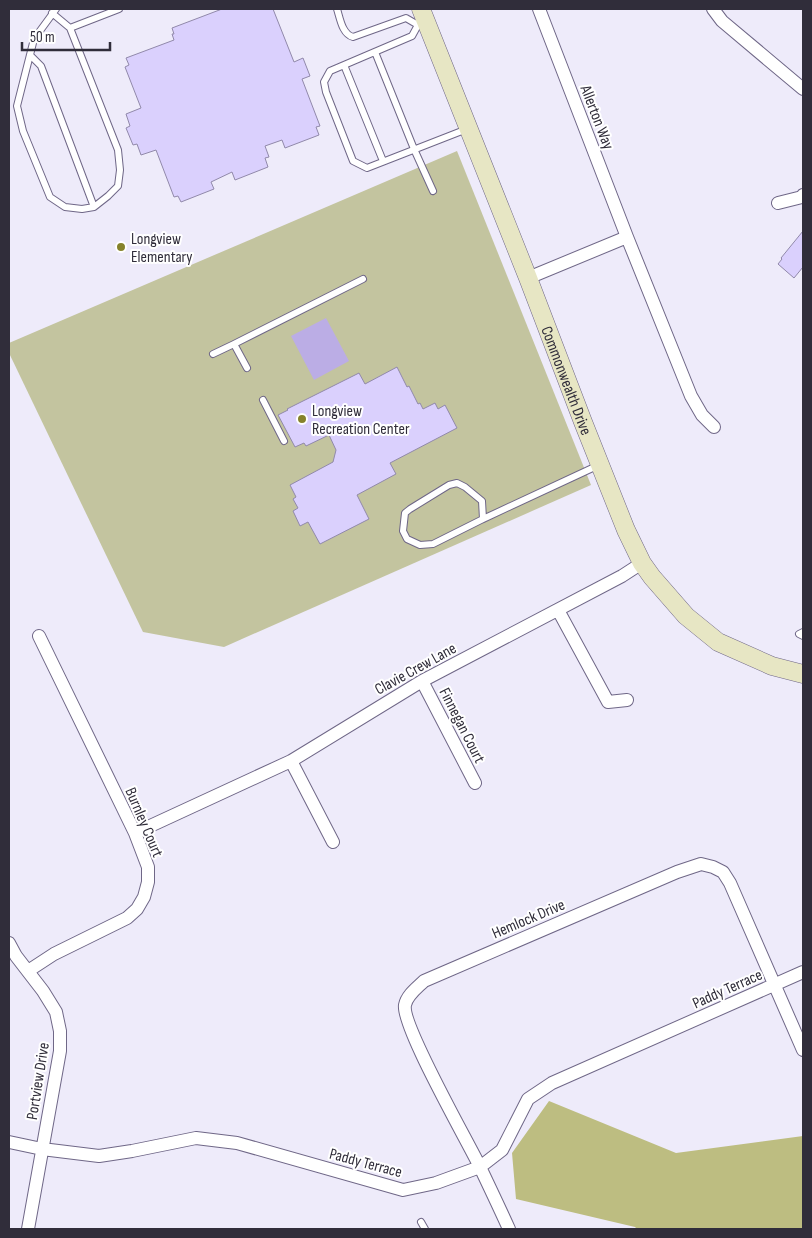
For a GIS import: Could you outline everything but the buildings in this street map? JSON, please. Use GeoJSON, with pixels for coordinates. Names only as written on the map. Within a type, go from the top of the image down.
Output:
{"type":"FeatureCollection","features":[{"type":"Feature","properties":{"kind":"street","name":"Allerton Way"},"geometry":{"type":"LineString","coordinates":[[540,9],[627,237],[691,396],[702,415],[714,427]]}},
{"type":"Feature","properties":{"kind":"street"},"geometry":{"type":"LineString","coordinates":[[713,9],[722,21],[803,89]]}},
{"type":"Feature","properties":{"kind":"street","name":"Commonwealth Drive"},"geometry":{"type":"LineString","coordinates":[[421,18],[528,278],[626,530],[642,563],[686,616],[718,642],[772,666],[803,674]]}},
{"type":"Feature","properties":{"kind":"street"},"geometry":{"type":"LineString","coordinates":[[778,203],[802,197],[803,195]]}},
{"type":"Feature","properties":{"kind":"street"},"geometry":{"type":"LineString","coordinates":[[528,278],[627,237]]}},
{"type":"Feature","properties":{"kind":"street","name":"Clavie Crew Lane"},"geometry":{"type":"LineString","coordinates":[[135,834],[291,760],[422,681],[622,576],[642,563]]}},
{"type":"Feature","properties":{"kind":"street"},"geometry":{"type":"LineString","coordinates":[[558,610],[608,702],[626,700]]}},
{"type":"Feature","properties":{"kind":"street","name":"Burnley Court"},"geometry":{"type":"LineString","coordinates":[[28,971],[54,954],[127,918],[144,897],[148,882],[148,867],[135,834],[40,636]]}},
{"type":"Feature","properties":{"kind":"street","name":"Finnegan Court"},"geometry":{"type":"LineString","coordinates":[[422,681],[475,783]]}},
{"type":"Feature","properties":{"kind":"street"},"geometry":{"type":"LineString","coordinates":[[291,760],[333,842]]}},
{"type":"Feature","properties":{"kind":"street","name":"Hemlock Drive"},"geometry":{"type":"LineString","coordinates":[[509,1229],[480,1167],[417,1044],[407,1015],[405,1006],[412,992],[424,981],[677,872],[701,864],[723,872],[730,883],[803,1050]]}},
{"type":"Feature","properties":{"kind":"street","name":"Portview Drive"},"geometry":{"type":"LineString","coordinates":[[9,943],[16,956],[56,1012],[60,1031],[60,1051],[28,1229]]}},
{"type":"Feature","properties":{"kind":"street","name":"Paddy Terrace"},"geometry":{"type":"LineString","coordinates":[[9,1142],[42,1149],[99,1156],[196,1138],[238,1143],[403,1190],[436,1183],[480,1167],[502,1150],[528,1099],[552,1083],[803,972]]}},
{"type":"Feature","properties":{"kind":"lane"},"geometry":{"type":"LineString","coordinates":[[70,28],[110,10],[119,9]]}},
{"type":"Feature","properties":{"kind":"lane"},"geometry":{"type":"LineString","coordinates":[[337,9],[345,32],[349,36],[406,18],[421,18],[412,36],[330,71],[324,82],[326,92],[353,161],[367,168],[468,129]]}},
{"type":"Feature","properties":{"kind":"lane"},"geometry":{"type":"LineString","coordinates":[[54,11],[70,28],[118,150],[120,170],[118,186],[94,207],[82,209],[65,207],[50,197],[24,131],[17,106],[34,39],[54,11]]}},
{"type":"Feature","properties":{"kind":"lane"},"geometry":{"type":"LineString","coordinates":[[375,52],[433,191]]}},
{"type":"Feature","properties":{"kind":"lane"},"geometry":{"type":"LineString","coordinates":[[30,54],[41,66],[94,207]]}},
{"type":"Feature","properties":{"kind":"lane"},"geometry":{"type":"LineString","coordinates":[[344,65],[383,161]]}},
{"type":"Feature","properties":{"kind":"lane"},"geometry":{"type":"LineString","coordinates":[[213,354],[363,279]]}},
{"type":"Feature","properties":{"kind":"lane"},"geometry":{"type":"LineString","coordinates":[[234,344],[247,368]]}},
{"type":"Feature","properties":{"kind":"lane"},"geometry":{"type":"LineString","coordinates":[[263,400],[284,441]]}},
{"type":"Feature","properties":{"kind":"lane"},"geometry":{"type":"LineString","coordinates":[[483,519],[482,501],[457,483],[449,485],[410,509],[405,514],[403,531],[407,539],[420,545],[434,544],[600,464]]}},
{"type":"Feature","properties":{"kind":"lane"},"geometry":{"type":"LineString","coordinates":[[803,632],[799,634],[803,636]]}},
{"type":"Feature","properties":{"kind":"lane"},"geometry":{"type":"LineString","coordinates":[[421,1222],[424,1229]]}},
{"type":"Feature","properties":{"kind":"green space","name":"Longview Recreation Center"},"geometry":{"type":"Polygon","coordinates":[[[457,151],[591,485],[224,647],[143,632],[9,353],[9,343],[457,151]]]}},
{"type":"Feature","properties":{"kind":"green space"},"geometry":{"type":"Polygon","coordinates":[[[549,1101],[676,1153],[803,1136],[803,1229],[637,1229],[516,1199],[512,1153],[549,1101]]]}},
{"type":"Feature","properties":{"kind":"shaded area"},"geometry":{"type":"Polygon","coordinates":[[[326,318],[349,361],[314,380],[291,336],[326,318]]]}},
{"type":"Feature","properties":{"kind":"place","name":"Longview Elementary"},"geometry":{"type":"Point","coordinates":[121,247]}},
{"type":"Feature","properties":{"kind":"place","name":"Longview Recreation Center"},"geometry":{"type":"Point","coordinates":[302,419]}}]}
